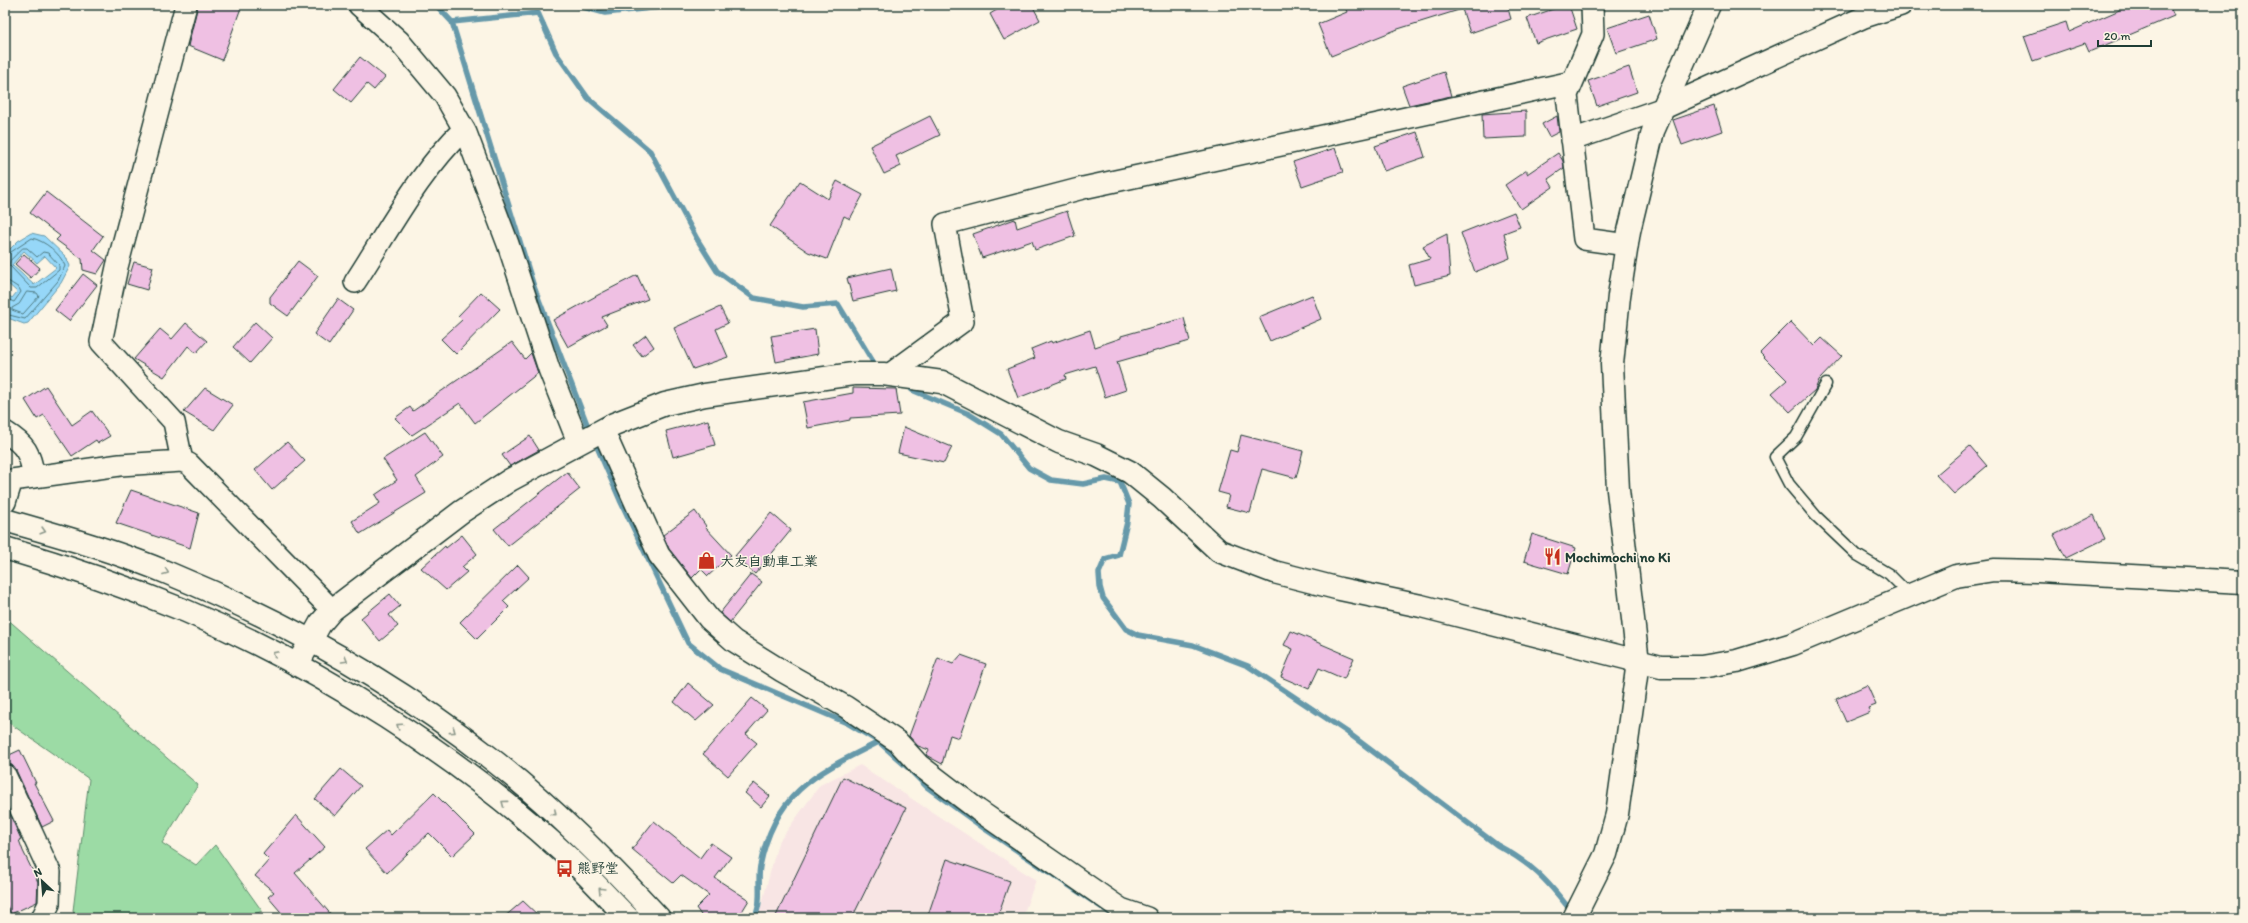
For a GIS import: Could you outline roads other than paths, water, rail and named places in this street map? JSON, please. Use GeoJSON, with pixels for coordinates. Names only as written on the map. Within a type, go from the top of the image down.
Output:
{"type":"FeatureCollection","features":[{"type":"Feature","properties":{"kind":"street"},"geometry":{"type":"LineString","coordinates":[[182,461],[174,422],[101,342],[117,267],[186,5]]}},
{"type":"Feature","properties":{"kind":"street"},"geometry":{"type":"LineString","coordinates":[[358,5],[389,32],[445,96],[464,130],[508,244],[549,369],[591,436],[659,556],[709,619],[734,641],[782,671],[846,707],[898,742],[919,765],[978,810],[1121,908],[1147,918]]}},
{"type":"Feature","properties":{"kind":"street"},"geometry":{"type":"LineString","coordinates":[[1592,5],[1593,34],[1567,95],[1584,239],[1627,245]]}},
{"type":"Feature","properties":{"kind":"street"},"geometry":{"type":"LineString","coordinates":[[1574,918],[1606,854],[1617,814],[1638,662],[1618,490],[1612,364],[1627,245],[1654,132],[1709,5]]}},
{"type":"Feature","properties":{"kind":"street"},"geometry":{"type":"LineString","coordinates":[[1572,140],[1664,108],[1864,17],[1901,5]]}},
{"type":"Feature","properties":{"kind":"street"},"geometry":{"type":"LineString","coordinates":[[889,375],[963,321],[945,224],[1083,188],[1572,82]]}},
{"type":"Feature","properties":{"kind":"street"},"geometry":{"type":"LineString","coordinates":[[355,282],[422,179],[447,146],[464,130]]}},
{"type":"Feature","properties":{"kind":"street"},"geometry":{"type":"LineString","coordinates":[[297,665],[320,624],[332,610],[461,512],[510,480],[591,436],[665,404],[705,395],[853,374],[889,375],[942,382],[1059,442],[1096,454],[1130,472],[1162,498],[1219,551],[1274,572],[1340,589],[1420,606],[1661,667],[1701,667],[1737,662],[1793,644],[1956,576],[1994,570],[2038,570],[2243,582]]}},
{"type":"Feature","properties":{"kind":"street"},"geometry":{"type":"LineString","coordinates":[[5,432],[20,441],[31,456],[34,478]]}},
{"type":"Feature","properties":{"kind":"street"},"geometry":{"type":"LineString","coordinates":[[5,502],[12,480],[120,466],[182,461],[189,464],[332,610]]}},
{"type":"Feature","properties":{"kind":"street"},"geometry":{"type":"LineString","coordinates":[[5,520],[81,542],[168,573],[310,641],[352,664],[418,705],[490,758],[565,823],[616,872],[660,918]]}},
{"type":"Feature","properties":{"kind":"street"},"geometry":{"type":"LineString","coordinates":[[5,548],[59,564],[187,612],[297,665],[399,726],[496,797],[566,855],[628,918]]}},
{"type":"Feature","properties":{"kind":"street"},"geometry":{"type":"LineString","coordinates":[[5,775],[50,872],[49,904],[42,918]]}},
{"type":"Feature","properties":{"kind":"lane"},"geometry":{"type":"LineString","coordinates":[[1826,384],[1796,437],[1775,457],[1789,484],[1816,516],[1857,555],[1890,574],[1910,595]]}},
{"type":"Feature","properties":{"kind":"water"},"geometry":{"type":"Polygon","coordinates":[[[31,233],[44,236],[66,257],[70,266],[61,283],[28,323],[24,324],[5,317],[5,293],[12,298],[17,292],[5,281],[5,254],[18,241],[31,233]],[[24,251],[12,265],[34,285],[56,268],[45,256],[37,263],[24,251]]]}},
{"type":"Feature","properties":{"kind":"waterway"},"geometry":{"type":"LineString","coordinates":[[436,5],[452,22],[534,287],[590,432]]}},
{"type":"Feature","properties":{"kind":"waterway"},"geometry":{"type":"LineString","coordinates":[[576,5],[605,13],[680,5]]}},
{"type":"Feature","properties":{"kind":"waterway"},"geometry":{"type":"LineString","coordinates":[[452,22],[538,13],[556,53],[588,98],[650,151],[697,239],[717,271],[754,298],[803,307],[838,304],[872,360]]}},
{"type":"Feature","properties":{"kind":"waterway"},"geometry":{"type":"LineString","coordinates":[[912,390],[969,414],[1001,434],[1029,468],[1051,480],[1083,484],[1106,479],[1120,482],[1129,504],[1127,522],[1119,555],[1105,559],[1099,573],[1100,587],[1103,598],[1126,629],[1138,635],[1193,645],[1248,666],[1347,732],[1497,845],[1520,859],[1554,890],[1571,911]]}},
{"type":"Feature","properties":{"kind":"waterway"},"geometry":{"type":"LineString","coordinates":[[594,440],[620,500],[688,643],[720,669],[847,723],[879,742],[907,767]]}},
{"type":"Feature","properties":{"kind":"waterway"},"geometry":{"type":"LineString","coordinates":[[755,918],[759,902],[760,866],[767,840],[776,819],[788,802],[818,775],[879,742]]}},
{"type":"Feature","properties":{"kind":"waterway"},"geometry":{"type":"LineString","coordinates":[[913,773],[927,787],[985,829],[1116,917]]}},
{"type":"Feature","properties":{"kind":"place","name":"Mochimochi no Ki"},"geometry":{"type":"Point","coordinates":[1552,557]}},
{"type":"Feature","properties":{"kind":"place","name":"大友自動車工業"},"geometry":{"type":"Point","coordinates":[707,561]}},
{"type":"Feature","properties":{"kind":"place","name":"熊野堂"},"geometry":{"type":"Point","coordinates":[564,868]}}]}
